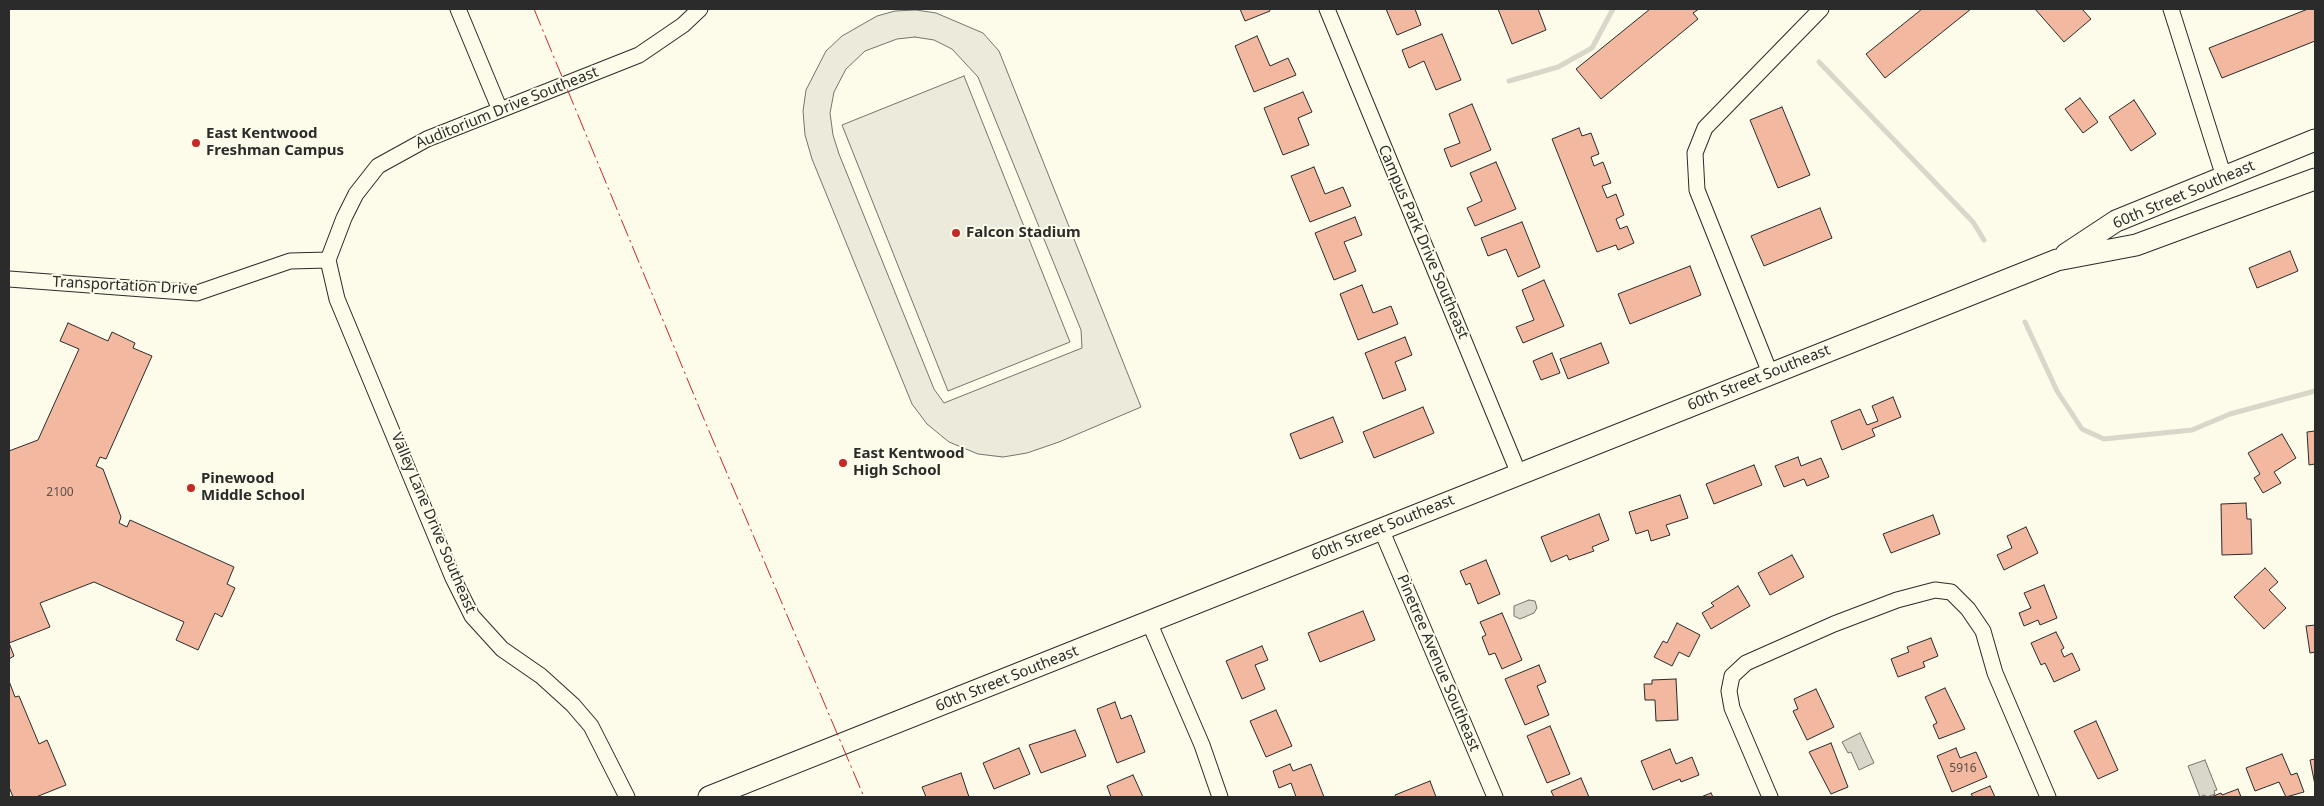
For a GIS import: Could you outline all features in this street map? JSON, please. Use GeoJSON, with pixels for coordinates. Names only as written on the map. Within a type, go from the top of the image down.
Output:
{"type":"FeatureCollection","features":[{"type":"Feature","properties":{"kind":"main road","name":"60th Street Southeast"},"geometry":{"type":"LineString","coordinates":[[2057,260],[2116,221],[2315,140]]}},
{"type":"Feature","properties":{"kind":"main road","name":"60th Street Southeast"},"geometry":{"type":"LineString","coordinates":[[709,797],[2057,260],[2136,245],[2315,179]]}},
{"type":"Feature","properties":{"kind":"street"},"geometry":{"type":"LineString","coordinates":[[458,9],[500,110]]}},
{"type":"Feature","properties":{"kind":"street","name":"Auditorium Drive Southeast"},"geometry":{"type":"LineString","coordinates":[[328,260],[344,218],[356,194],[378,166],[426,139],[639,55],[683,25],[700,9]]}},
{"type":"Feature","properties":{"kind":"street","name":"Campus Park Drive Southeast"},"geometry":{"type":"LineString","coordinates":[[1327,9],[1519,474]]}},
{"type":"Feature","properties":{"kind":"street"},"geometry":{"type":"LineString","coordinates":[[2171,9],[2224,177]]}},
{"type":"Feature","properties":{"kind":"street"},"geometry":{"type":"LineString","coordinates":[[1770,373],[1697,190],[1695,153],[1705,128],[1814,11]]}},
{"type":"Feature","properties":{"kind":"street","name":"Transportation Drive"},"geometry":{"type":"LineString","coordinates":[[9,279],[197,292],[290,261],[328,260]]}},
{"type":"Feature","properties":{"kind":"street","name":"Valley Lane Drive Southeast"},"geometry":{"type":"LineString","coordinates":[[328,260],[337,299],[453,578],[472,616],[502,649],[541,676],[591,726],[606,752],[627,797]]}},
{"type":"Feature","properties":{"kind":"street","name":"Pinetree Avenue Southeast"},"geometry":{"type":"LineString","coordinates":[[1381,529],[1495,797]]}},
{"type":"Feature","properties":{"kind":"street"},"geometry":{"type":"LineString","coordinates":[[1770,797],[1732,708],[1730,690],[1732,676],[1746,663],[1834,624],[1897,600],[1935,590],[1951,592],[1968,610],[1983,631],[1995,673],[2048,797]]}},
{"type":"Feature","properties":{"kind":"street"},"geometry":{"type":"LineString","coordinates":[[1150,622],[1202,745],[1220,797]]}},
{"type":"Feature","properties":{"kind":"shaded area"},"geometry":{"type":"Polygon","coordinates":[[[916,10],[936,13],[983,33],[999,51],[1141,407],[1059,442],[1027,453],[1003,457],[978,454],[949,442],[927,424],[912,404],[812,159],[805,135],[803,111],[806,90],[826,51],[842,36],[877,16],[895,11],[916,10]],[[915,37],[897,39],[865,51],[846,69],[834,92],[830,113],[833,135],[839,154],[934,389],[944,403],[1082,348],[1081,330],[978,77],[952,49],[934,40],[915,37]]]}},
{"type":"Feature","properties":{"kind":"shaded area","name":"Falcon Stadium"},"geometry":{"type":"Polygon","coordinates":[[[964,76],[1070,342],[948,391],[842,125],[964,76]]]}},
{"type":"Feature","properties":{"kind":"shaded area"},"geometry":{"type":"Polygon","coordinates":[[[1529,600],[1535,601],[1537,608],[1534,613],[1520,619],[1514,616],[1514,606],[1529,600]]]}},
{"type":"Feature","properties":{"kind":"shaded area"},"geometry":{"type":"Polygon","coordinates":[[[1860,733],[1874,763],[1859,770],[1851,752],[1848,753],[1842,742],[1860,733]]]}},
{"type":"Feature","properties":{"kind":"shaded area"},"geometry":{"type":"Polygon","coordinates":[[[2205,760],[2217,790],[2214,791],[2215,794],[2200,797],[2188,766],[2205,760]]]}},
{"type":"Feature","properties":{"kind":"building"},"geometry":{"type":"Polygon","coordinates":[[[1240,9],[1269,9],[1270,11],[1245,21],[1240,9]]]}},
{"type":"Feature","properties":{"kind":"building"},"geometry":{"type":"Polygon","coordinates":[[[1386,9],[1415,9],[1421,25],[1397,35],[1386,9]]]}},
{"type":"Feature","properties":{"kind":"building"},"geometry":{"type":"Polygon","coordinates":[[[1498,9],[1538,9],[1546,30],[1512,44],[1498,9]]]}},
{"type":"Feature","properties":{"kind":"building"},"geometry":{"type":"Polygon","coordinates":[[[1650,9],[1699,9],[1693,13],[1698,19],[1601,99],[1576,69],[1650,9]]]}},
{"type":"Feature","properties":{"kind":"building"},"geometry":{"type":"Polygon","coordinates":[[[1922,9],[1971,9],[1885,78],[1866,54],[1922,9]]]}},
{"type":"Feature","properties":{"kind":"building"},"geometry":{"type":"Polygon","coordinates":[[[2035,9],[2082,9],[2091,19],[2064,42],[2035,9]]]}},
{"type":"Feature","properties":{"kind":"building"},"geometry":{"type":"Polygon","coordinates":[[[2308,9],[2315,9],[2315,41],[2222,78],[2209,48],[2308,9]]]}},
{"type":"Feature","properties":{"kind":"building"},"geometry":{"type":"Polygon","coordinates":[[[1442,34],[1461,80],[1436,90],[1424,61],[1409,68],[1402,50],[1442,34]]]}},
{"type":"Feature","properties":{"kind":"building"},"geometry":{"type":"Polygon","coordinates":[[[1257,36],[1270,66],[1288,58],[1296,75],[1254,92],[1235,46],[1257,36]]]}},
{"type":"Feature","properties":{"kind":"building"},"geometry":{"type":"Polygon","coordinates":[[[1303,92],[1312,112],[1298,118],[1309,145],[1283,155],[1264,108],[1303,92]]]}},
{"type":"Feature","properties":{"kind":"building"},"geometry":{"type":"Polygon","coordinates":[[[2080,98],[2098,122],[2083,133],[2065,109],[2080,98]]]}},
{"type":"Feature","properties":{"kind":"building"},"geometry":{"type":"Polygon","coordinates":[[[2134,100],[2156,134],[2131,151],[2109,117],[2134,100]]]}},
{"type":"Feature","properties":{"kind":"building"},"geometry":{"type":"Polygon","coordinates":[[[1472,104],[1491,150],[1451,167],[1444,149],[1460,143],[1449,114],[1472,104]]]}},
{"type":"Feature","properties":{"kind":"building"},"geometry":{"type":"Polygon","coordinates":[[[1782,107],[1810,175],[1778,188],[1750,120],[1782,107]]]}},
{"type":"Feature","properties":{"kind":"building"},"geometry":{"type":"Polygon","coordinates":[[[1579,128],[1582,136],[1591,133],[1599,154],[1591,157],[1594,166],[1603,162],[1611,183],[1602,186],[1607,198],[1616,194],[1624,215],[1616,219],[1620,229],[1627,226],[1634,243],[1618,250],[1616,245],[1597,252],[1552,139],[1579,128]]]}},
{"type":"Feature","properties":{"kind":"building"},"geometry":{"type":"Polygon","coordinates":[[[1496,162],[1516,209],[1475,226],[1467,208],[1482,201],[1470,173],[1496,162]]]}},
{"type":"Feature","properties":{"kind":"building"},"geometry":{"type":"Polygon","coordinates":[[[1314,167],[1325,194],[1343,187],[1351,206],[1310,222],[1291,176],[1314,167]]]}},
{"type":"Feature","properties":{"kind":"building"},"geometry":{"type":"Polygon","coordinates":[[[1820,208],[1832,238],[1764,266],[1751,236],[1820,208]]]}},
{"type":"Feature","properties":{"kind":"building"},"geometry":{"type":"Polygon","coordinates":[[[1355,217],[1362,235],[1344,242],[1356,271],[1334,280],[1315,233],[1355,217]]]}},
{"type":"Feature","properties":{"kind":"building"},"geometry":{"type":"Polygon","coordinates":[[[1522,222],[1540,267],[1518,277],[1506,249],[1488,256],[1481,238],[1522,222]]]}},
{"type":"Feature","properties":{"kind":"building"},"geometry":{"type":"Polygon","coordinates":[[[2290,251],[2298,271],[2257,288],[2249,268],[2290,251]]]}},
{"type":"Feature","properties":{"kind":"building"},"geometry":{"type":"Polygon","coordinates":[[[1690,266],[1701,295],[1630,324],[1618,294],[1690,266]]]}},
{"type":"Feature","properties":{"kind":"building"},"geometry":{"type":"Polygon","coordinates":[[[1544,280],[1564,326],[1523,343],[1516,327],[1534,320],[1522,290],[1544,280]]]}},
{"type":"Feature","properties":{"kind":"building"},"geometry":{"type":"Polygon","coordinates":[[[1362,285],[1373,313],[1391,306],[1398,324],[1358,340],[1340,294],[1362,285]]]}},
{"type":"Feature","properties":{"kind":"building","name":"Pinewood Middle School"},"geometry":{"type":"Polygon","coordinates":[[[68,323],[108,341],[112,332],[135,343],[133,348],[152,356],[106,459],[100,457],[96,466],[103,469],[121,517],[119,523],[127,527],[130,520],[234,567],[227,584],[235,588],[222,617],[215,613],[198,650],[176,640],[184,622],[94,582],[40,603],[50,627],[9,643],[9,451],[38,440],[79,349],[60,341],[68,323]]]}},
{"type":"Feature","properties":{"kind":"building"},"geometry":{"type":"Polygon","coordinates":[[[1405,337],[1412,355],[1395,362],[1406,390],[1383,399],[1365,353],[1405,337]]]}},
{"type":"Feature","properties":{"kind":"building"},"geometry":{"type":"Polygon","coordinates":[[[1601,343],[1609,363],[1568,379],[1560,359],[1601,343]]]}},
{"type":"Feature","properties":{"kind":"building"},"geometry":{"type":"Polygon","coordinates":[[[1552,353],[1560,373],[1541,380],[1533,361],[1552,353]]]}},
{"type":"Feature","properties":{"kind":"building"},"geometry":{"type":"Polygon","coordinates":[[[1893,397],[1901,417],[1872,429],[1875,436],[1842,450],[1831,421],[1860,409],[1867,425],[1878,421],[1872,406],[1893,397]]]}},
{"type":"Feature","properties":{"kind":"building"},"geometry":{"type":"Polygon","coordinates":[[[1423,407],[1434,433],[1374,458],[1363,432],[1423,407]]]}},
{"type":"Feature","properties":{"kind":"building"},"geometry":{"type":"Polygon","coordinates":[[[1333,417],[1343,442],[1300,459],[1290,434],[1333,417]]]}},
{"type":"Feature","properties":{"kind":"building"},"geometry":{"type":"Polygon","coordinates":[[[2315,431],[2315,464],[2309,465],[2307,432],[2315,431]]]}},
{"type":"Feature","properties":{"kind":"building"},"geometry":{"type":"Polygon","coordinates":[[[2282,434],[2296,458],[2274,472],[2281,483],[2263,493],[2254,478],[2260,474],[2248,453],[2282,434]]]}},
{"type":"Feature","properties":{"kind":"building"},"geometry":{"type":"Polygon","coordinates":[[[1798,457],[1801,466],[1821,458],[1829,477],[1807,486],[1804,479],[1784,487],[1775,466],[1798,457]]]}},
{"type":"Feature","properties":{"kind":"building"},"geometry":{"type":"Polygon","coordinates":[[[1754,465],[1762,485],[1714,504],[1706,484],[1754,465]]]}},
{"type":"Feature","properties":{"kind":"building"},"geometry":{"type":"Polygon","coordinates":[[[1680,495],[1688,518],[1666,525],[1670,535],[1651,541],[1648,530],[1636,534],[1629,512],[1680,495]]]}},
{"type":"Feature","properties":{"kind":"building"},"geometry":{"type":"Polygon","coordinates":[[[2246,503],[2247,519],[2251,519],[2252,554],[2222,555],[2221,504],[2246,503]]]}},
{"type":"Feature","properties":{"kind":"building"},"geometry":{"type":"Polygon","coordinates":[[[1599,514],[1609,540],[1592,547],[1594,551],[1569,560],[1567,555],[1551,562],[1541,537],[1599,514]]]}},
{"type":"Feature","properties":{"kind":"building"},"geometry":{"type":"Polygon","coordinates":[[[1933,515],[1940,534],[1891,553],[1883,534],[1933,515]]]}},
{"type":"Feature","properties":{"kind":"building"},"geometry":{"type":"Polygon","coordinates":[[[2026,527],[2038,553],[2004,570],[1997,555],[2012,548],[2007,536],[2026,527]]]}},
{"type":"Feature","properties":{"kind":"building"},"geometry":{"type":"Polygon","coordinates":[[[1792,555],[1804,577],[1770,595],[1758,573],[1792,555]]]}},
{"type":"Feature","properties":{"kind":"building"},"geometry":{"type":"Polygon","coordinates":[[[1486,560],[1500,594],[1478,604],[1470,583],[1466,585],[1460,571],[1486,560]]]}},
{"type":"Feature","properties":{"kind":"building"},"geometry":{"type":"Polygon","coordinates":[[[2265,568],[2278,582],[2269,590],[2286,608],[2264,629],[2234,597],[2265,568]]]}},
{"type":"Feature","properties":{"kind":"building"},"geometry":{"type":"Polygon","coordinates":[[[2044,585],[2057,618],[2040,625],[2038,620],[2024,626],[2019,613],[2031,608],[2024,593],[2044,585]]]}},
{"type":"Feature","properties":{"kind":"building"},"geometry":{"type":"Polygon","coordinates":[[[1738,586],[1750,606],[1711,629],[1702,613],[1714,606],[1711,603],[1738,586]]]}},
{"type":"Feature","properties":{"kind":"building"},"geometry":{"type":"Polygon","coordinates":[[[1363,611],[1375,640],[1320,662],[1308,633],[1363,611]]]}},
{"type":"Feature","properties":{"kind":"building"},"geometry":{"type":"Polygon","coordinates":[[[1502,613],[1522,660],[1502,669],[1495,653],[1489,655],[1482,637],[1486,635],[1480,622],[1502,613]]]}},
{"type":"Feature","properties":{"kind":"building"},"geometry":{"type":"Polygon","coordinates":[[[1677,623],[1700,635],[1689,657],[1679,652],[1672,666],[1654,657],[1663,641],[1667,643],[1677,623]]]}},
{"type":"Feature","properties":{"kind":"building"},"geometry":{"type":"Polygon","coordinates":[[[2315,625],[2315,652],[2310,653],[2306,626],[2315,625]]]}},
{"type":"Feature","properties":{"kind":"building"},"geometry":{"type":"Polygon","coordinates":[[[2056,632],[2064,648],[2061,650],[2064,657],[2072,653],[2080,670],[2054,682],[2045,663],[2041,665],[2031,643],[2056,632]]]}},
{"type":"Feature","properties":{"kind":"building"},"geometry":{"type":"Polygon","coordinates":[[[1931,638],[1938,656],[1923,662],[1925,667],[1898,677],[1891,659],[1909,652],[1907,647],[1931,638]]]}},
{"type":"Feature","properties":{"kind":"building"},"geometry":{"type":"Polygon","coordinates":[[[9,643],[14,656],[9,659],[9,643]]]}},
{"type":"Feature","properties":{"kind":"building"},"geometry":{"type":"Polygon","coordinates":[[[1262,646],[1268,660],[1255,665],[1265,689],[1242,699],[1226,661],[1262,646]]]}},
{"type":"Feature","properties":{"kind":"building"},"geometry":{"type":"Polygon","coordinates":[[[1539,665],[1546,682],[1537,686],[1549,715],[1525,725],[1505,679],[1539,665]]]}},
{"type":"Feature","properties":{"kind":"building"},"geometry":{"type":"Polygon","coordinates":[[[1676,679],[1678,720],[1656,721],[1655,700],[1645,700],[1644,684],[1652,684],[1652,680],[1676,679]]]}},
{"type":"Feature","properties":{"kind":"building"},"geometry":{"type":"Polygon","coordinates":[[[9,681],[15,697],[19,696],[39,744],[47,740],[66,785],[36,797],[13,797],[9,787],[9,681]]]}},
{"type":"Feature","properties":{"kind":"building"},"geometry":{"type":"Polygon","coordinates":[[[1945,688],[1965,729],[1939,739],[1933,725],[1937,723],[1925,697],[1945,688]]]}},
{"type":"Feature","properties":{"kind":"building"},"geometry":{"type":"Polygon","coordinates":[[[1816,689],[1834,727],[1807,740],[1793,711],[1798,709],[1794,699],[1816,689]]]}},
{"type":"Feature","properties":{"kind":"building"},"geometry":{"type":"Polygon","coordinates":[[[1115,702],[1121,719],[1131,715],[1145,752],[1117,763],[1097,709],[1115,702]]]}},
{"type":"Feature","properties":{"kind":"building"},"geometry":{"type":"Polygon","coordinates":[[[1276,710],[1292,746],[1266,757],[1250,721],[1276,710]]]}},
{"type":"Feature","properties":{"kind":"building"},"geometry":{"type":"Polygon","coordinates":[[[2096,721],[2118,770],[2098,779],[2074,731],[2096,721]]]}},
{"type":"Feature","properties":{"kind":"building"},"geometry":{"type":"Polygon","coordinates":[[[1550,726],[1570,774],[1547,783],[1527,736],[1550,726]]]}},
{"type":"Feature","properties":{"kind":"building"},"geometry":{"type":"Polygon","coordinates":[[[1075,730],[1086,756],[1041,773],[1029,745],[1075,730]]]}},
{"type":"Feature","properties":{"kind":"building"},"geometry":{"type":"Polygon","coordinates":[[[1831,743],[1848,787],[1831,794],[1809,752],[1831,743]]]}},
{"type":"Feature","properties":{"kind":"building"},"geometry":{"type":"Polygon","coordinates":[[[1019,748],[1030,774],[994,789],[983,763],[1019,748]]]}},
{"type":"Feature","properties":{"kind":"building"},"geometry":{"type":"Polygon","coordinates":[[[1956,748],[1960,758],[1976,752],[1987,777],[1952,792],[1937,756],[1956,748]]]}},
{"type":"Feature","properties":{"kind":"building"},"geometry":{"type":"Polygon","coordinates":[[[1670,749],[1676,764],[1692,757],[1699,775],[1681,782],[1680,779],[1653,790],[1641,761],[1670,749]]]}},
{"type":"Feature","properties":{"kind":"building"},"geometry":{"type":"Polygon","coordinates":[[[2282,754],[2291,775],[2297,773],[2304,792],[2286,797],[2279,782],[2255,791],[2246,768],[2282,754]]]}},
{"type":"Feature","properties":{"kind":"building"},"geometry":{"type":"Polygon","coordinates":[[[2315,759],[2315,785],[2310,760],[2315,759]]]}},
{"type":"Feature","properties":{"kind":"building"},"geometry":{"type":"Polygon","coordinates":[[[1290,764],[1293,771],[1311,764],[1324,797],[1296,797],[1291,783],[1279,788],[1273,771],[1290,764]]]}},
{"type":"Feature","properties":{"kind":"building"},"geometry":{"type":"Polygon","coordinates":[[[961,773],[969,797],[926,797],[922,787],[961,773]]]}},
{"type":"Feature","properties":{"kind":"building"},"geometry":{"type":"Polygon","coordinates":[[[1133,775],[1143,797],[1111,797],[1107,786],[1133,775]]]}},
{"type":"Feature","properties":{"kind":"building"},"geometry":{"type":"Polygon","coordinates":[[[1581,778],[1589,797],[1554,797],[1551,791],[1581,778]]]}},
{"type":"Feature","properties":{"kind":"building"},"geometry":{"type":"Polygon","coordinates":[[[1430,781],[1436,797],[1396,797],[1395,795],[1430,781]]]}},
{"type":"Feature","properties":{"kind":"building"},"geometry":{"type":"Polygon","coordinates":[[[1990,786],[1995,797],[1973,797],[1971,794],[1990,786]]]}},
{"type":"Feature","properties":{"kind":"building"},"geometry":{"type":"Polygon","coordinates":[[[2238,789],[2241,797],[2211,797],[2221,793],[2222,795],[2238,789]]]}},
{"type":"Feature","properties":{"kind":"building"},"geometry":{"type":"Polygon","coordinates":[[[1711,793],[1713,797],[1701,797],[1711,793]]]}},
{"type":"Feature","properties":{"kind":"waterway"},"geometry":{"type":"LineString","coordinates":[[1509,81],[1558,67],[1592,48],[1613,9]]}},
{"type":"Feature","properties":{"kind":"waterway"},"geometry":{"type":"LineString","coordinates":[[1819,62],[1973,222],[1984,240]]}},
{"type":"Feature","properties":{"kind":"waterway"},"geometry":{"type":"LineString","coordinates":[[2025,322],[2057,391],[2082,429],[2104,439],[2192,430],[2230,414],[2315,391]]}},
{"type":"Feature","properties":{"kind":"power"},"geometry":{"type":"LineString","coordinates":[[534,9],[701,412],[864,797]]}},
{"type":"Feature","properties":{"kind":"place","name":"East Kentwood Freshman Campus"},"geometry":{"type":"Point","coordinates":[196,143]}},
{"type":"Feature","properties":{"kind":"place","name":"Falcon Stadium"},"geometry":{"type":"Point","coordinates":[956,233]}},
{"type":"Feature","properties":{"kind":"place","name":"East Kentwood High School"},"geometry":{"type":"Point","coordinates":[843,463]}},
{"type":"Feature","properties":{"kind":"place","name":"Pinewood Middle School"},"geometry":{"type":"Point","coordinates":[191,488]}}]}
